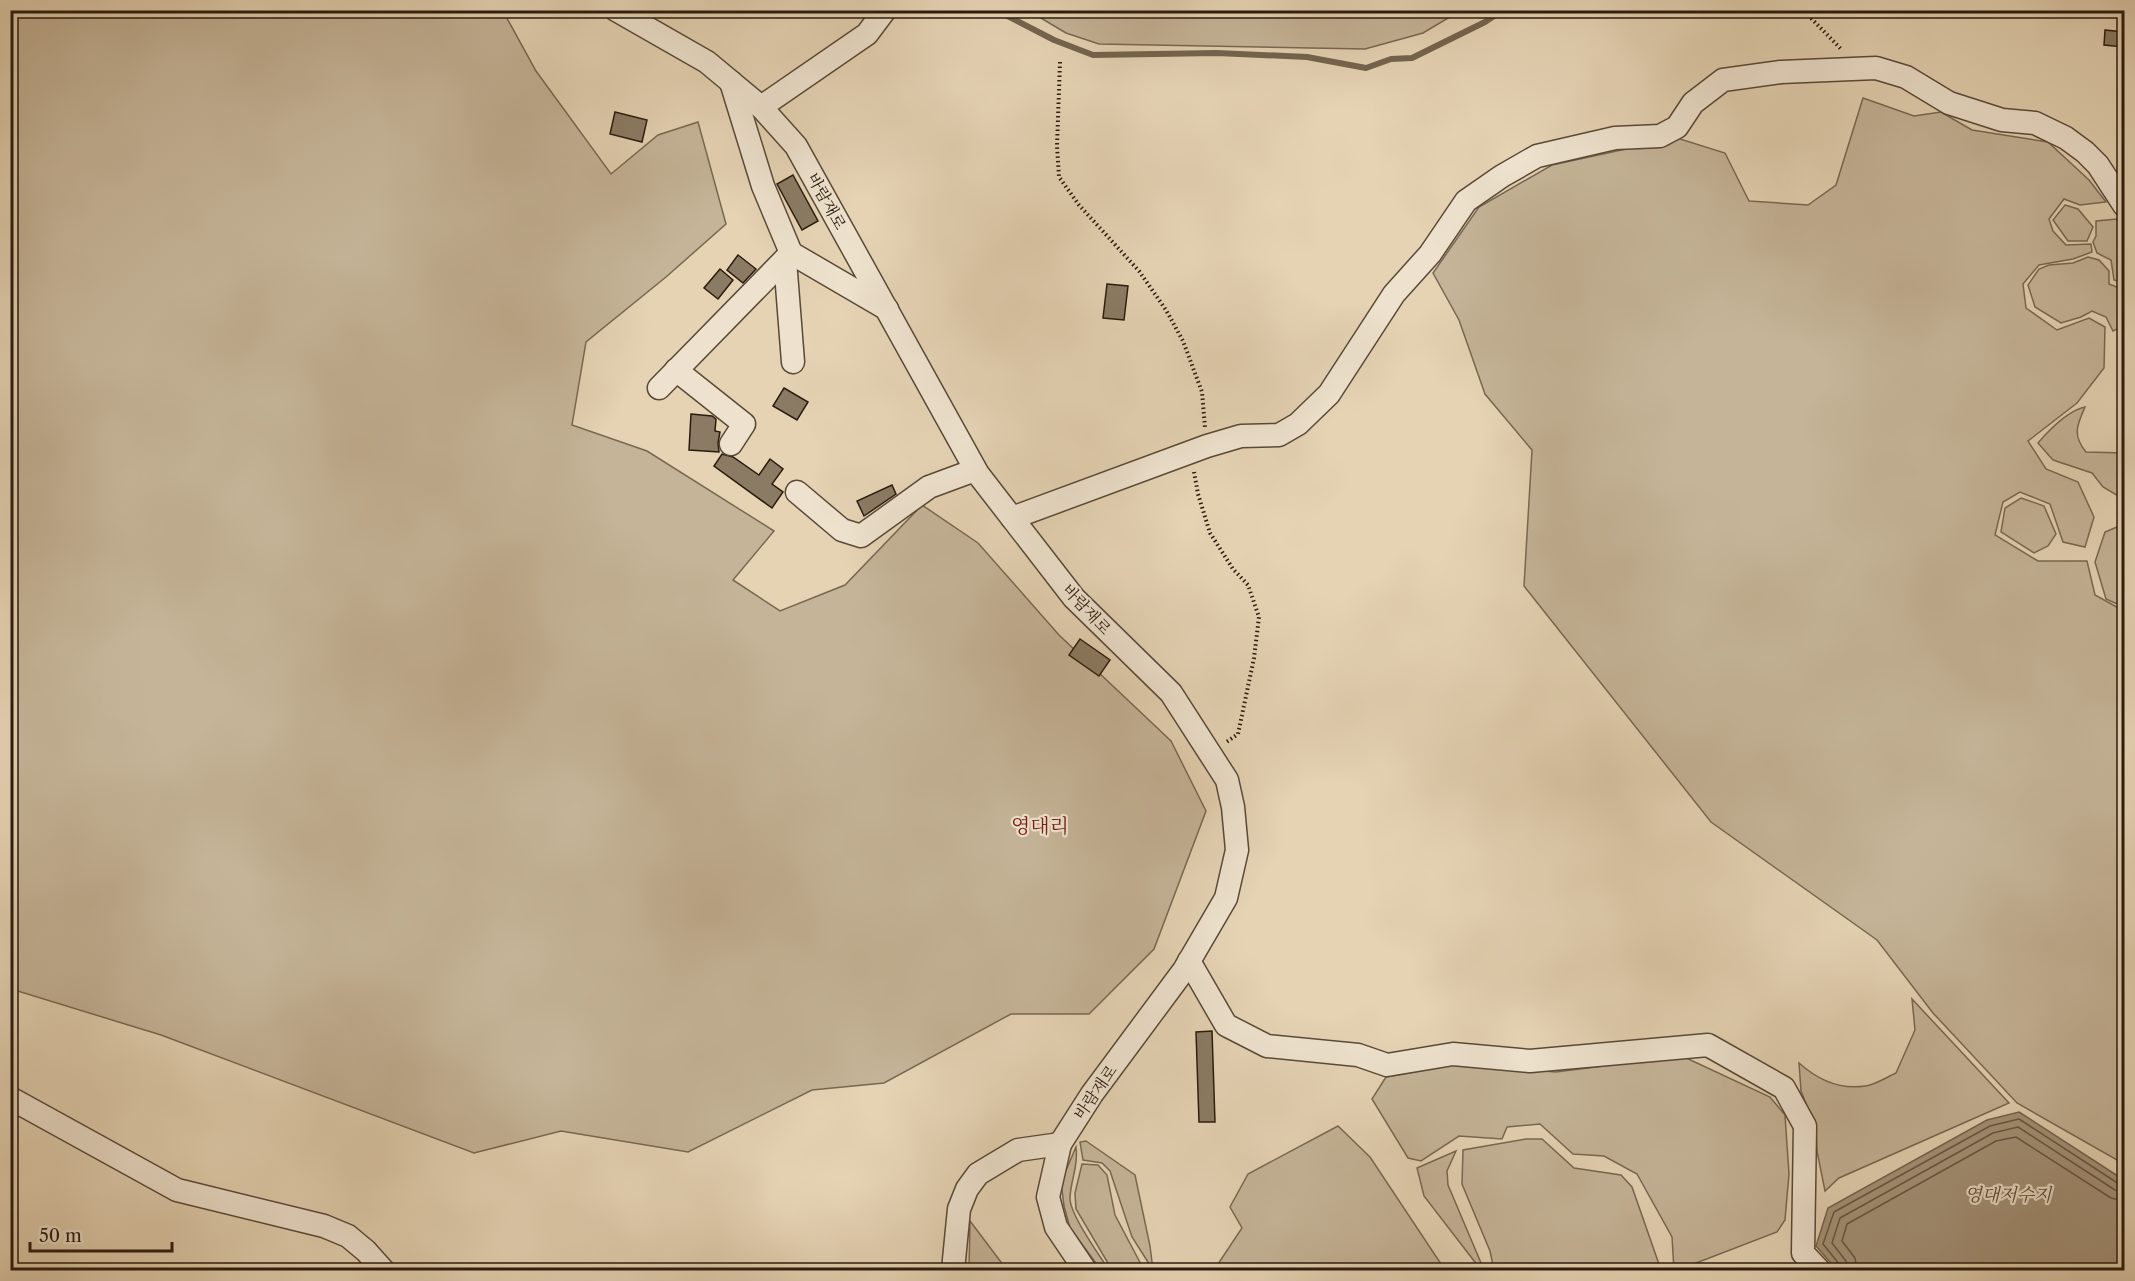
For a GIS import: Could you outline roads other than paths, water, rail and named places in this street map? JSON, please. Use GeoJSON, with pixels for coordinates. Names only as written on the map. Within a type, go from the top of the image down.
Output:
{"type":"FeatureCollection","features":[{"type":"Feature","properties":{"kind":"street","name":"바람재로"},"geometry":{"type":"LineString","coordinates":[[616,10],[707,62],[761,107],[796,146],[975,470],[1074,598],[1171,693],[1227,780],[1233,807],[1237,850],[1226,897],[1189,961],[1092,1094],[1060,1144],[1048,1197],[1056,1227],[1084,1270]]}},
{"type":"Feature","properties":{"kind":"street"},"geometry":{"type":"LineString","coordinates":[[761,107],[867,34],[885,10]]}},
{"type":"Feature","properties":{"kind":"street"},"geometry":{"type":"LineString","coordinates":[[1012,518],[1199,449],[1242,436],[1279,435],[1298,424],[1329,394],[1394,294],[1430,254],[1466,201],[1502,176],[1537,156],[1615,138],[1660,136],[1677,127],[1693,103],[1723,80],[1781,72],[1860,68],[1876,68],[1906,77],[1949,103],[2002,120],[2035,123],[2066,138],[2098,165],[2124,205]]}},
{"type":"Feature","properties":{"kind":"street"},"geometry":{"type":"LineString","coordinates":[[731,82],[763,186],[788,256],[793,362]]}},
{"type":"Feature","properties":{"kind":"street"},"geometry":{"type":"LineString","coordinates":[[788,256],[887,309]]}},
{"type":"Feature","properties":{"kind":"street"},"geometry":{"type":"LineString","coordinates":[[658,388],[788,256]]}},
{"type":"Feature","properties":{"kind":"street"},"geometry":{"type":"LineString","coordinates":[[676,370],[744,424],[731,444]]}},
{"type":"Feature","properties":{"kind":"street"},"geometry":{"type":"LineString","coordinates":[[797,492],[842,530],[861,536],[929,487],[975,470]]}},
{"type":"Feature","properties":{"kind":"street"},"geometry":{"type":"LineString","coordinates":[[1189,961],[1226,1025],[1267,1046],[1358,1055],[1387,1065],[1454,1054],[1530,1061],[1708,1045],[1784,1088],[1805,1126],[1803,1253],[1819,1270]]}},
{"type":"Feature","properties":{"kind":"street"},"geometry":{"type":"LineString","coordinates":[[10,1098],[177,1190],[324,1226],[348,1236],[383,1270]]}},
{"type":"Feature","properties":{"kind":"street"},"geometry":{"type":"LineString","coordinates":[[953,1270],[959,1209],[967,1189],[978,1174],[1018,1150],[1060,1144]]}},
{"type":"Feature","properties":{"kind":"water","name":"영대저수지"},"geometry":{"type":"Polygon","coordinates":[[[2019,1112],[2124,1180],[2124,1270],[1837,1270],[1816,1246],[1828,1208],[1987,1120],[2019,1112]]]}},
{"type":"Feature","properties":{"kind":"waterway"},"geometry":{"type":"LineString","coordinates":[[996,10],[1054,40],[1093,55],[1217,53],[1307,57],[1366,68],[1391,59],[1412,58],[1485,22],[1503,10]]}},
{"type":"Feature","properties":{"kind":"district","name":"영대리"},"geometry":{"type":"Point","coordinates":[1040,826]}}]}
